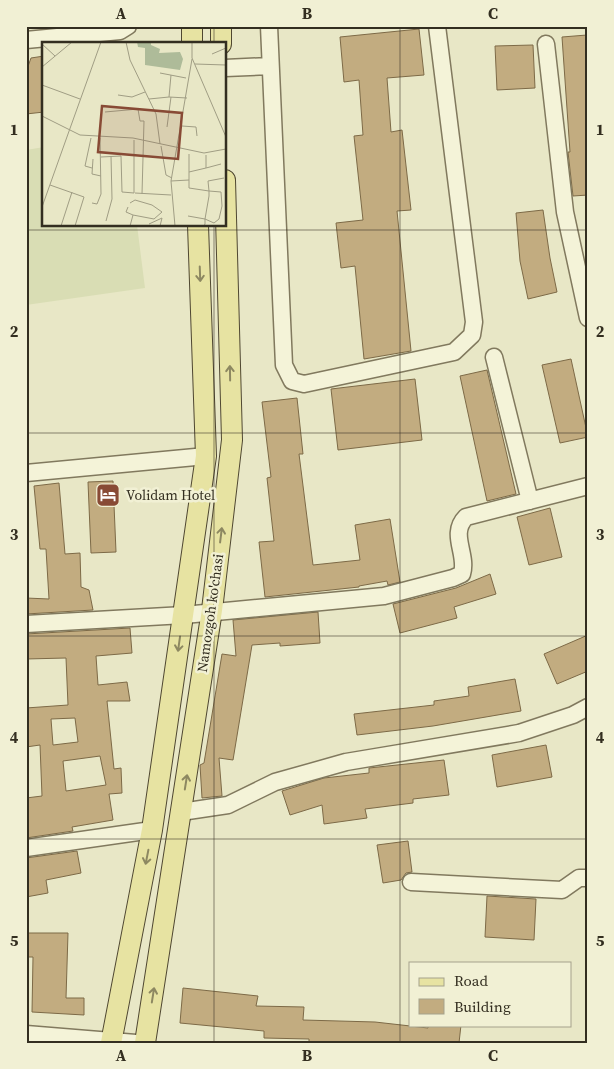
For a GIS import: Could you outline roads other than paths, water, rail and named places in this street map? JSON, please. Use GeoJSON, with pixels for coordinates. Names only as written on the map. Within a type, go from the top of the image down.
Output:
{"type":"FeatureCollection","features":[{"type":"Feature","properties":{"kind":"main road"},"geometry":{"type":"LineString","coordinates":[[192,26],[192,42]]}},
{"type":"Feature","properties":{"kind":"main road"},"geometry":{"type":"LineString","coordinates":[[221,26],[221,42]]}},
{"type":"Feature","properties":{"kind":"main road","name":"Namozgoh ko'chasi"},"geometry":{"type":"LineString","coordinates":[[145,1043],[212,610],[232,440],[226,217]]}},
{"type":"Feature","properties":{"kind":"main road","name":"Namozgoh ko'chasi"},"geometry":{"type":"LineString","coordinates":[[111,1042],[152,830],[206,456],[198,226]]}},
{"type":"Feature","properties":{"kind":"street"},"geometry":{"type":"LineString","coordinates":[[26,40],[120,31],[128,26]]}},
{"type":"Feature","properties":{"kind":"street"},"geometry":{"type":"LineString","coordinates":[[269,26],[284,365],[292,381],[304,384],[454,352],[472,335],[474,322],[437,26]]}},
{"type":"Feature","properties":{"kind":"street"},"geometry":{"type":"LineString","coordinates":[[546,44],[565,212],[588,318]]}},
{"type":"Feature","properties":{"kind":"street"},"geometry":{"type":"LineString","coordinates":[[226,68],[270,66]]}},
{"type":"Feature","properties":{"kind":"street"},"geometry":{"type":"LineString","coordinates":[[494,358],[530,501]]}},
{"type":"Feature","properties":{"kind":"street"},"geometry":{"type":"LineString","coordinates":[[26,474],[206,456]]}},
{"type":"Feature","properties":{"kind":"street"},"geometry":{"type":"LineString","coordinates":[[26,624],[184,615],[212,610],[384,596],[462,574],[464,566],[458,534],[459,523],[466,517],[588,486]]}},
{"type":"Feature","properties":{"kind":"street"},"geometry":{"type":"LineString","coordinates":[[181,812],[228,805],[275,782],[346,762],[519,733],[573,715],[588,707]]}},
{"type":"Feature","properties":{"kind":"street"},"geometry":{"type":"LineString","coordinates":[[26,848],[152,830]]}},
{"type":"Feature","properties":{"kind":"street"},"geometry":{"type":"LineString","coordinates":[[411,882],[562,890],[578,878],[588,878]]}},
{"type":"Feature","properties":{"kind":"street"},"geometry":{"type":"LineString","coordinates":[[26,1034],[136,1043]]}},
{"type":"Feature","properties":{"kind":"place","name":"Volidam Hotel"},"geometry":{"type":"Point","coordinates":[108,495]}}]}
